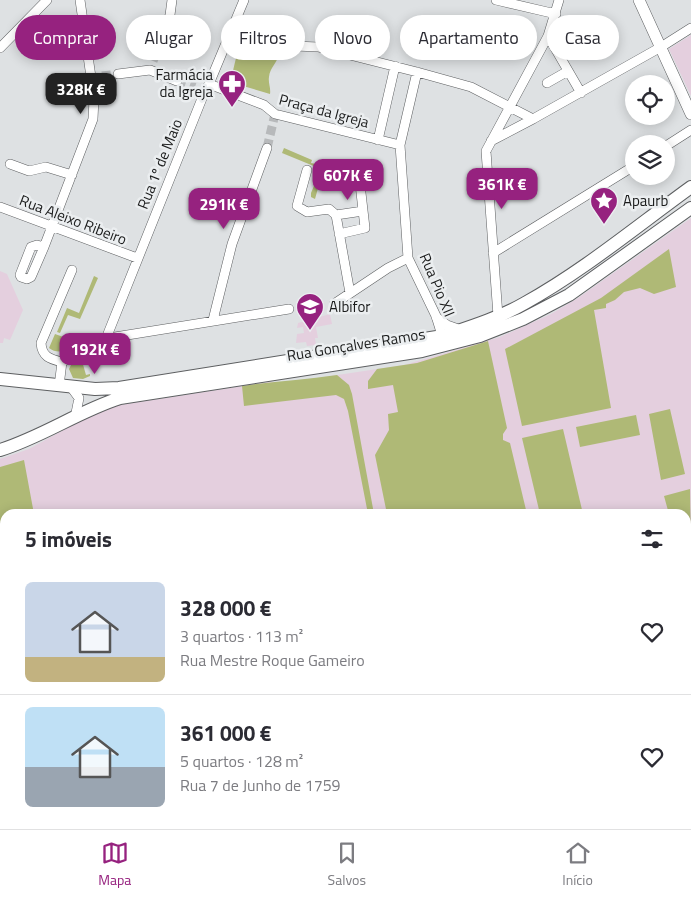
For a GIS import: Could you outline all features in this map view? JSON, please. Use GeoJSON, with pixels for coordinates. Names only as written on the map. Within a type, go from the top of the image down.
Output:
{"type":"FeatureCollection","features":[{"type":"Feature","properties":{"kind":"main road","name":"Rua Gonçalves Ramos"},"geometry":{"type":"LineString","coordinates":[[0,380],[65,386],[119,388],[424,340],[444,341],[461,330],[524,304],[559,282],[691,187]]}},
{"type":"Feature","properties":{"kind":"main road","name":"Rua Gonçalves Ramos"},"geometry":{"type":"LineString","coordinates":[[0,450],[25,442],[75,418],[97,405],[120,398],[444,341],[512,324],[569,295],[691,208]]}},
{"type":"Feature","properties":{"kind":"street"},"geometry":{"type":"LineString","coordinates":[[0,48],[47,0]]}},
{"type":"Feature","properties":{"kind":"street"},"geometry":{"type":"LineString","coordinates":[[44,247],[93,119],[94,98],[92,78],[80,0]]}},
{"type":"Feature","properties":{"kind":"street"},"geometry":{"type":"LineString","coordinates":[[170,15],[172,0]]}},
{"type":"Feature","properties":{"kind":"street","name":"Rua 1º de Maio"},"geometry":{"type":"LineString","coordinates":[[238,15],[244,0]]}},
{"type":"Feature","properties":{"kind":"street"},"geometry":{"type":"LineString","coordinates":[[496,0],[556,14],[559,0]]}},
{"type":"Feature","properties":{"kind":"street"},"geometry":{"type":"LineString","coordinates":[[639,0],[691,114]]}},
{"type":"Feature","properties":{"kind":"street"},"geometry":{"type":"LineString","coordinates":[[491,141],[661,48],[691,28]]}},
{"type":"Feature","properties":{"kind":"street"},"geometry":{"type":"LineString","coordinates":[[498,316],[486,151],[547,38]]}},
{"type":"Feature","properties":{"kind":"street"},"geometry":{"type":"LineString","coordinates":[[305,47],[318,48],[395,66],[471,87],[532,119]]}},
{"type":"Feature","properties":{"kind":"street","name":"Rua 1º de Maio"},"geometry":{"type":"LineString","coordinates":[[105,341],[136,258],[221,55]]}},
{"type":"Feature","properties":{"kind":"street"},"geometry":{"type":"LineString","coordinates":[[562,60],[581,93]]}},
{"type":"Feature","properties":{"kind":"street"},"geometry":{"type":"LineString","coordinates":[[118,74],[151,66],[177,81]]}},
{"type":"Feature","properties":{"kind":"street","name":"Praça da Igreja"},"geometry":{"type":"LineString","coordinates":[[378,140],[395,66]]}},
{"type":"Feature","properties":{"kind":"street"},"geometry":{"type":"LineString","coordinates":[[547,83],[568,71]]}},
{"type":"Feature","properties":{"kind":"street"},"geometry":{"type":"LineString","coordinates":[[400,145],[417,72]]}},
{"type":"Feature","properties":{"kind":"street"},"geometry":{"type":"LineString","coordinates":[[92,78],[102,76]]}},
{"type":"Feature","properties":{"kind":"street","name":"Praça da Igreja"},"geometry":{"type":"LineString","coordinates":[[195,88],[207,88],[264,105],[275,114],[400,145]]}},
{"type":"Feature","properties":{"kind":"street"},"geometry":{"type":"LineString","coordinates":[[675,140],[691,130]]}},
{"type":"Feature","properties":{"kind":"street","name":"Rua Pio XII"},"geometry":{"type":"LineString","coordinates":[[400,145],[408,258],[436,316],[444,341]]}},
{"type":"Feature","properties":{"kind":"street"},"geometry":{"type":"LineString","coordinates":[[214,320],[232,244],[267,148]]}},
{"type":"Feature","properties":{"kind":"street"},"geometry":{"type":"LineString","coordinates":[[10,164],[29,171],[46,167],[72,175]]}},
{"type":"Feature","properties":{"kind":"street"},"geometry":{"type":"LineString","coordinates":[[308,170],[297,206],[307,212],[329,209],[336,215],[350,293]]}},
{"type":"Feature","properties":{"kind":"street"},"geometry":{"type":"LineString","coordinates":[[493,253],[625,172]]}},
{"type":"Feature","properties":{"kind":"street"},"geometry":{"type":"LineString","coordinates":[[339,234],[364,230],[360,184]]}},
{"type":"Feature","properties":{"kind":"street","name":"Rua Aleixo Ribeiro"},"geometry":{"type":"LineString","coordinates":[[0,207],[136,258]]}},
{"type":"Feature","properties":{"kind":"street"},"geometry":{"type":"LineString","coordinates":[[336,215],[363,210]]}},
{"type":"Feature","properties":{"kind":"street"},"geometry":{"type":"LineString","coordinates":[[334,304],[408,258]]}},
{"type":"Feature","properties":{"kind":"street"},"geometry":{"type":"LineString","coordinates":[[72,270],[41,343],[44,355],[48,359],[62,362],[105,341],[214,320],[289,309]]}},
{"type":"Feature","properties":{"kind":"street"},"geometry":{"type":"LineString","coordinates":[[424,340],[432,332],[436,316],[447,325],[461,330]]}},
{"type":"Feature","properties":{"kind":"street"},"geometry":{"type":"LineString","coordinates":[[62,362],[65,386],[79,398],[75,418]]}},
{"type":"Feature","properties":{"kind":"shaded area"},"geometry":{"type":"Polygon","coordinates":[[[691,35],[691,96],[669,49],[691,35]]]}},
{"type":"Feature","properties":{"kind":"shaded area"},"geometry":{"type":"Polygon","coordinates":[[[691,218],[691,509],[0,509],[0,459],[29,449],[89,416],[120,405],[269,382],[291,382],[404,365],[500,337],[551,314],[578,298],[691,218]]]}},
{"type":"Feature","properties":{"kind":"shaded area"},"geometry":{"type":"Polygon","coordinates":[[[0,271],[7,274],[23,310],[10,340],[4,338],[3,343],[0,343],[0,271]]]}},
{"type":"Feature","properties":{"kind":"shaded area","name":"Albifor"},"geometry":{"type":"Polygon","coordinates":[[[330,314],[332,324],[316,327],[318,338],[315,338],[316,345],[307,346],[306,342],[296,343],[297,334],[304,333],[303,327],[297,328],[298,323],[330,314]]]}},
{"type":"Feature","properties":{"kind":"green space"},"geometry":{"type":"Polygon","coordinates":[[[236,60],[277,60],[270,74],[270,94],[233,83],[231,79],[236,60]]]}},
{"type":"Feature","properties":{"kind":"green space"},"geometry":{"type":"Polygon","coordinates":[[[284,148],[312,160],[311,163],[331,167],[329,172],[323,170],[315,199],[311,197],[311,193],[321,169],[282,153],[284,148]]]}},
{"type":"Feature","properties":{"kind":"green space"},"geometry":{"type":"Polygon","coordinates":[[[669,249],[676,287],[654,294],[640,288],[624,292],[615,300],[606,304],[606,308],[594,310],[611,408],[522,426],[505,349],[601,298],[669,249]]]}},
{"type":"Feature","properties":{"kind":"green space"},"geometry":{"type":"Polygon","coordinates":[[[94,276],[98,278],[80,319],[68,315],[60,333],[57,332],[67,308],[79,313],[94,276]]]}},
{"type":"Feature","properties":{"kind":"green space"},"geometry":{"type":"Polygon","coordinates":[[[55,334],[83,344],[61,351],[53,350],[49,348],[55,334]]]}},
{"type":"Feature","properties":{"kind":"green space"},"geometry":{"type":"Polygon","coordinates":[[[488,341],[507,428],[503,434],[503,440],[510,443],[526,509],[386,509],[375,455],[389,430],[388,414],[398,412],[393,385],[368,389],[368,381],[377,369],[417,363],[488,341]]]}},
{"type":"Feature","properties":{"kind":"green space"},"geometry":{"type":"Polygon","coordinates":[[[82,361],[86,375],[90,374],[90,376],[83,379],[73,378],[69,369],[71,365],[82,361]]]}},
{"type":"Feature","properties":{"kind":"green space"},"geometry":{"type":"Polygon","coordinates":[[[337,375],[349,385],[373,509],[367,509],[344,399],[336,395],[244,406],[242,386],[337,375]]]}},
{"type":"Feature","properties":{"kind":"green space"},"geometry":{"type":"Polygon","coordinates":[[[670,409],[685,474],[661,480],[649,414],[670,409]]]}},
{"type":"Feature","properties":{"kind":"green space"},"geometry":{"type":"Polygon","coordinates":[[[636,415],[640,435],[580,447],[576,427],[636,415]]]}},
{"type":"Feature","properties":{"kind":"green space"},"geometry":{"type":"Polygon","coordinates":[[[563,429],[582,509],[539,509],[522,438],[563,429]]]}},
{"type":"Feature","properties":{"kind":"green space"},"geometry":{"type":"Polygon","coordinates":[[[24,460],[33,509],[0,509],[0,467],[24,460]]]}},
{"type":"Feature","properties":{"kind":"green space"},"geometry":{"type":"Polygon","coordinates":[[[690,489],[690,509],[668,509],[664,496],[690,489]]]}},
{"type":"Feature","properties":{"kind":"tunnel"},"geometry":{"type":"LineString","coordinates":[[102,76],[118,74]]}},
{"type":"Feature","properties":{"kind":"tunnel"},"geometry":{"type":"LineString","coordinates":[[177,81],[195,87]]}},
{"type":"Feature","properties":{"kind":"tunnel"},"geometry":{"type":"LineString","coordinates":[[267,148],[275,114]]}},
{"type":"Feature","properties":{"kind":"place","name":"Farmácia da Igreja"},"geometry":{"type":"Point","coordinates":[232,108]}},
{"type":"Feature","properties":{"kind":"place","name":"Apaurb"},"geometry":{"type":"Point","coordinates":[604,225]}},
{"type":"Feature","properties":{"kind":"place","name":"Albifor"},"geometry":{"type":"Point","coordinates":[310,331]}}]}
